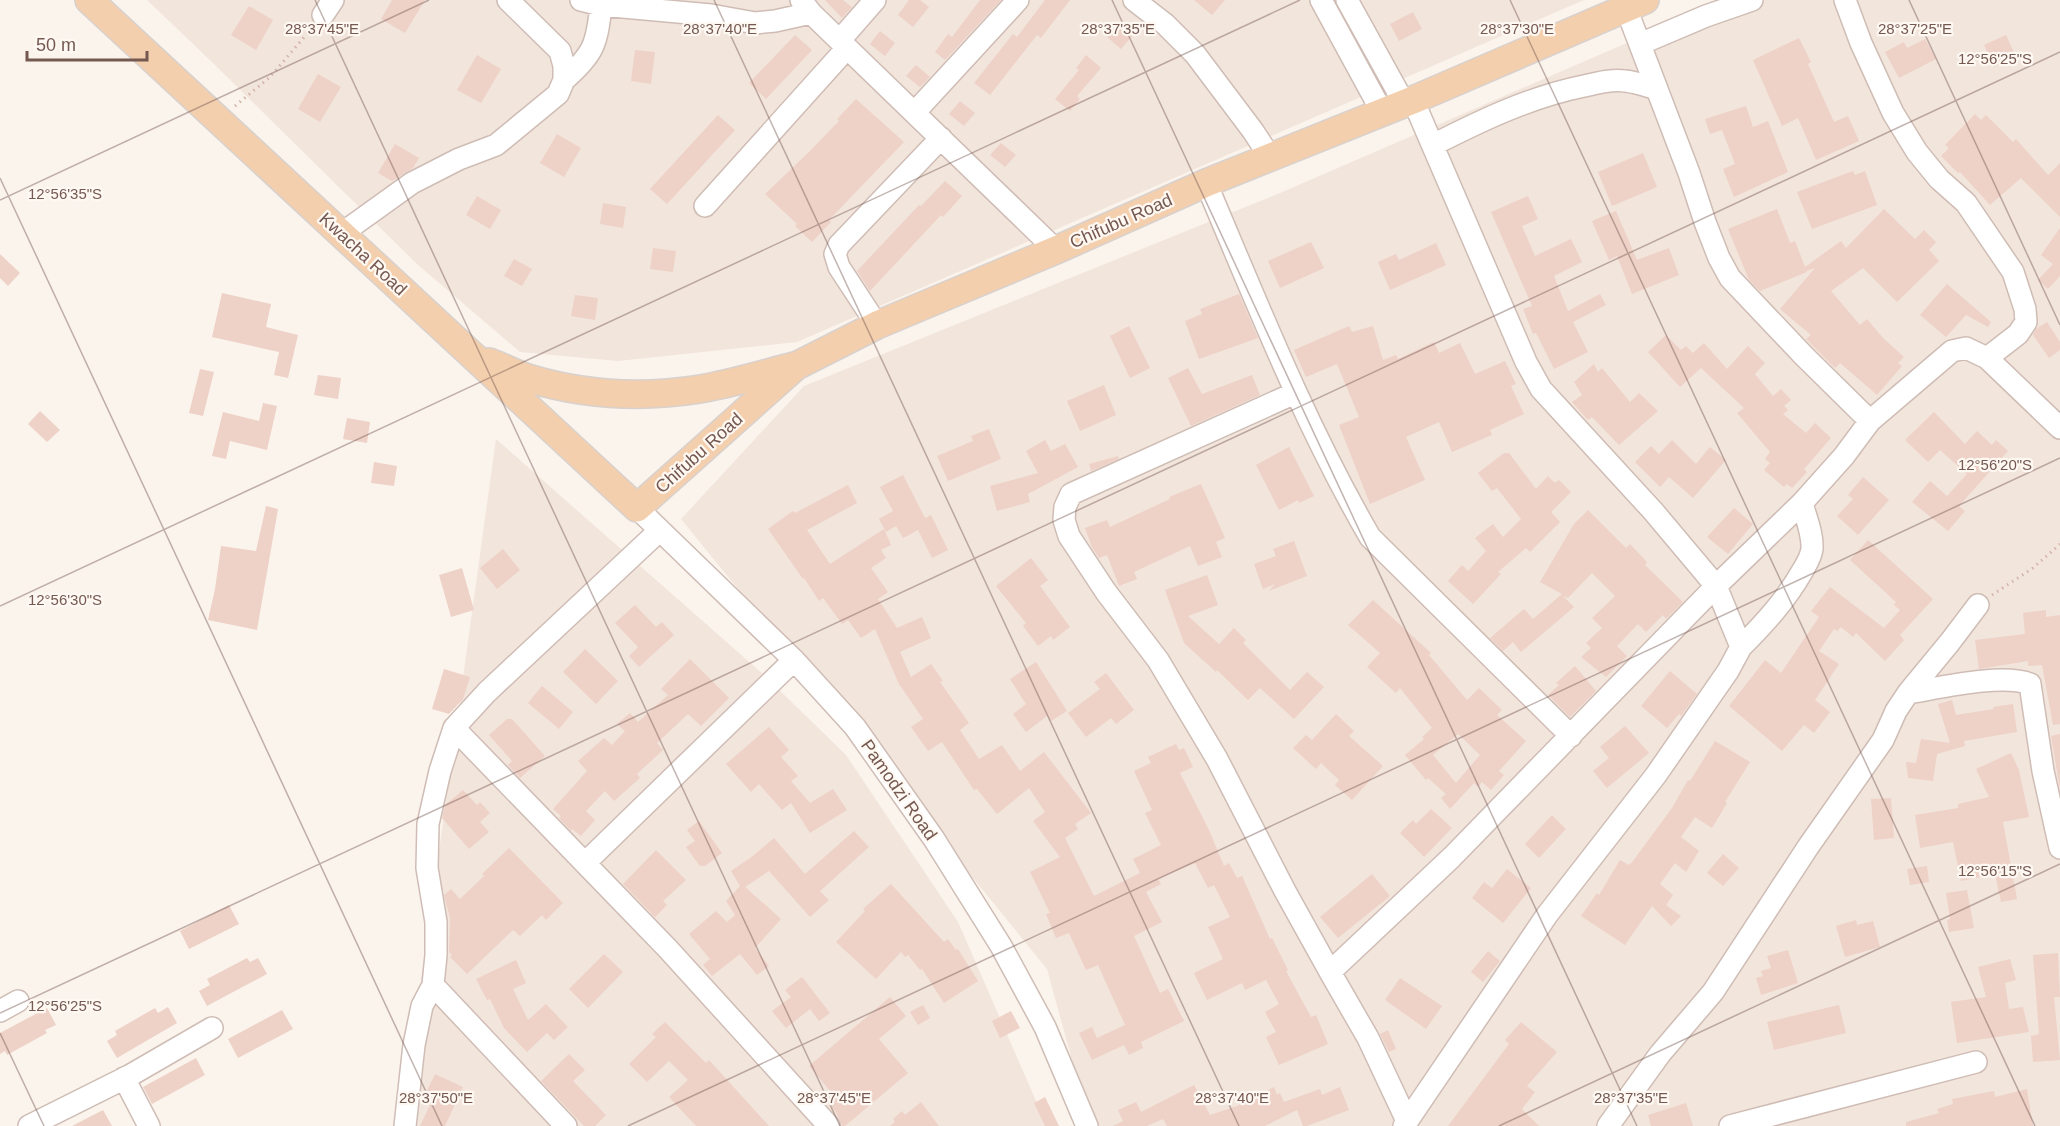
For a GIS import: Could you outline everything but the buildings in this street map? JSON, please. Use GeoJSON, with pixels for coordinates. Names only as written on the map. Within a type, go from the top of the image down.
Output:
{"type":"FeatureCollection","features":[{"type":"Feature","properties":{"kind":"main road","name":"Kwacha Road"},"geometry":{"type":"LineString","coordinates":[[89,0],[637,508]]}},
{"type":"Feature","properties":{"kind":"main road","name":"Chifubu Road"},"geometry":{"type":"LineString","coordinates":[[637,508],[796,366],[877,325],[1056,250],[1206,183],[1400,105],[1635,4]]}},
{"type":"Feature","properties":{"kind":"main road"},"geometry":{"type":"LineString","coordinates":[[468,353],[528,379],[564,388],[598,392],[662,393],[701,389],[796,366]]}},
{"type":"Feature","properties":{"kind":"street"},"geometry":{"type":"LineString","coordinates":[[341,234],[412,183],[459,159],[496,145],[558,94],[564,80],[564,66],[560,51],[508,0]]}},
{"type":"Feature","properties":{"kind":"street"},"geometry":{"type":"LineString","coordinates":[[705,206],[844,44],[875,0]]}},
{"type":"Feature","properties":{"kind":"street"},"geometry":{"type":"LineString","coordinates":[[915,112],[1018,0]]}},
{"type":"Feature","properties":{"kind":"street"},"geometry":{"type":"LineString","coordinates":[[1134,0],[1165,24],[1195,54],[1253,131],[1270,158]]}},
{"type":"Feature","properties":{"kind":"street"},"geometry":{"type":"LineString","coordinates":[[1321,0],[1433,145],[1526,362],[1541,389],[1653,511],[1716,586],[1742,647]]}},
{"type":"Feature","properties":{"kind":"street"},"geometry":{"type":"LineString","coordinates":[[1347,0],[1400,105]]}},
{"type":"Feature","properties":{"kind":"street"},"geometry":{"type":"LineString","coordinates":[[1640,44],[1706,16],[1752,0]]}},
{"type":"Feature","properties":{"kind":"street"},"geometry":{"type":"LineString","coordinates":[[1845,0],[1861,44],[1893,113],[1917,152],[1939,179],[1966,203],[2013,272],[2025,309],[2026,322],[2018,334],[1987,358]]}},
{"type":"Feature","properties":{"kind":"street"},"geometry":{"type":"LineString","coordinates":[[564,80],[583,64],[594,47],[599,28],[591,2],[755,22],[775,21],[806,6],[1056,250]]}},
{"type":"Feature","properties":{"kind":"street"},"geometry":{"type":"LineString","coordinates":[[1635,4],[1640,44],[1709,231],[1730,278],[1870,421]]}},
{"type":"Feature","properties":{"kind":"street"},"geometry":{"type":"LineString","coordinates":[[1433,145],[1479,121],[1525,102],[1560,91],[1602,82],[1626,81],[1657,88]]}},
{"type":"Feature","properties":{"kind":"street"},"geometry":{"type":"LineString","coordinates":[[877,325],[839,267],[835,255],[839,245],[941,138]]}},
{"type":"Feature","properties":{"kind":"street"},"geometry":{"type":"LineString","coordinates":[[1206,183],[1295,393],[1350,503],[1370,537],[1571,736]]}},
{"type":"Feature","properties":{"kind":"street"},"geometry":{"type":"LineString","coordinates":[[1330,972],[1452,856],[1716,586],[1802,503],[1844,456],[1870,421],[1952,351],[1966,348],[1987,358],[2060,428]]}},
{"type":"Feature","properties":{"kind":"street"},"geometry":{"type":"LineString","coordinates":[[1295,393],[1071,494],[1065,507],[1064,520],[1069,536],[1106,592],[1158,660],[1217,759],[1285,891],[1368,1038],[1406,1123]]}},
{"type":"Feature","properties":{"kind":"street"},"geometry":{"type":"LineString","coordinates":[[1406,1123],[1547,915],[1656,775],[1742,647],[1791,592],[1811,556],[1810,530],[1802,503]]}},
{"type":"Feature","properties":{"kind":"street","name":"Pamodzi Road"},"geometry":{"type":"LineString","coordinates":[[637,508],[794,660],[855,727],[934,839],[1001,946],[1045,1027],[1086,1126]]}},
{"type":"Feature","properties":{"kind":"street"},"geometry":{"type":"LineString","coordinates":[[405,1126],[414,1045],[422,1006],[433,985],[436,922],[427,868],[428,824],[440,771],[454,728],[487,692],[659,531]]}},
{"type":"Feature","properties":{"kind":"street"},"geometry":{"type":"LineString","coordinates":[[1608,1126],[1660,1054],[1713,992],[1808,847],[1883,740],[1896,711],[1908,693],[1978,605]]}},
{"type":"Feature","properties":{"kind":"street"},"geometry":{"type":"LineString","coordinates":[[585,863],[794,660]]}},
{"type":"Feature","properties":{"kind":"street"},"geometry":{"type":"LineString","coordinates":[[1908,693],[1969,683],[2020,680],[2030,684],[2043,771],[2060,848]]}},
{"type":"Feature","properties":{"kind":"street"},"geometry":{"type":"LineString","coordinates":[[454,728],[668,949],[829,1126]]}},
{"type":"Feature","properties":{"kind":"street"},"geometry":{"type":"LineString","coordinates":[[433,985],[566,1126]]}},
{"type":"Feature","properties":{"kind":"street"},"geometry":{"type":"LineString","coordinates":[[28,1126],[124,1078],[213,1028]]}},
{"type":"Feature","properties":{"kind":"street"},"geometry":{"type":"LineString","coordinates":[[1730,1126],[1976,1062]]}},
{"type":"Feature","properties":{"kind":"street"},"geometry":{"type":"LineString","coordinates":[[124,1078],[149,1126]]}},
{"type":"Feature","properties":{"kind":"path"},"geometry":{"type":"LineString","coordinates":[[218,119],[270,77],[328,8]]}},
{"type":"Feature","properties":{"kind":"path"},"geometry":{"type":"LineString","coordinates":[[1978,605],[2033,568],[2060,544]]}},
{"type":"Feature","properties":{"kind":"shaded area"},"geometry":{"type":"Polygon","coordinates":[[[147,0],[1584,0],[797,342],[618,361],[520,352],[417,264],[147,0]]]}},
{"type":"Feature","properties":{"kind":"shaded area"},"geometry":{"type":"Polygon","coordinates":[[[1726,0],[2060,0],[2060,1126],[1090,1126],[1047,969],[681,519],[804,386],[1280,193],[1726,0]]]}},
{"type":"Feature","properties":{"kind":"shaded area"},"geometry":{"type":"Polygon","coordinates":[[[496,439],[765,676],[846,755],[958,922],[1047,1126],[401,1126],[496,439]]]}}]}
